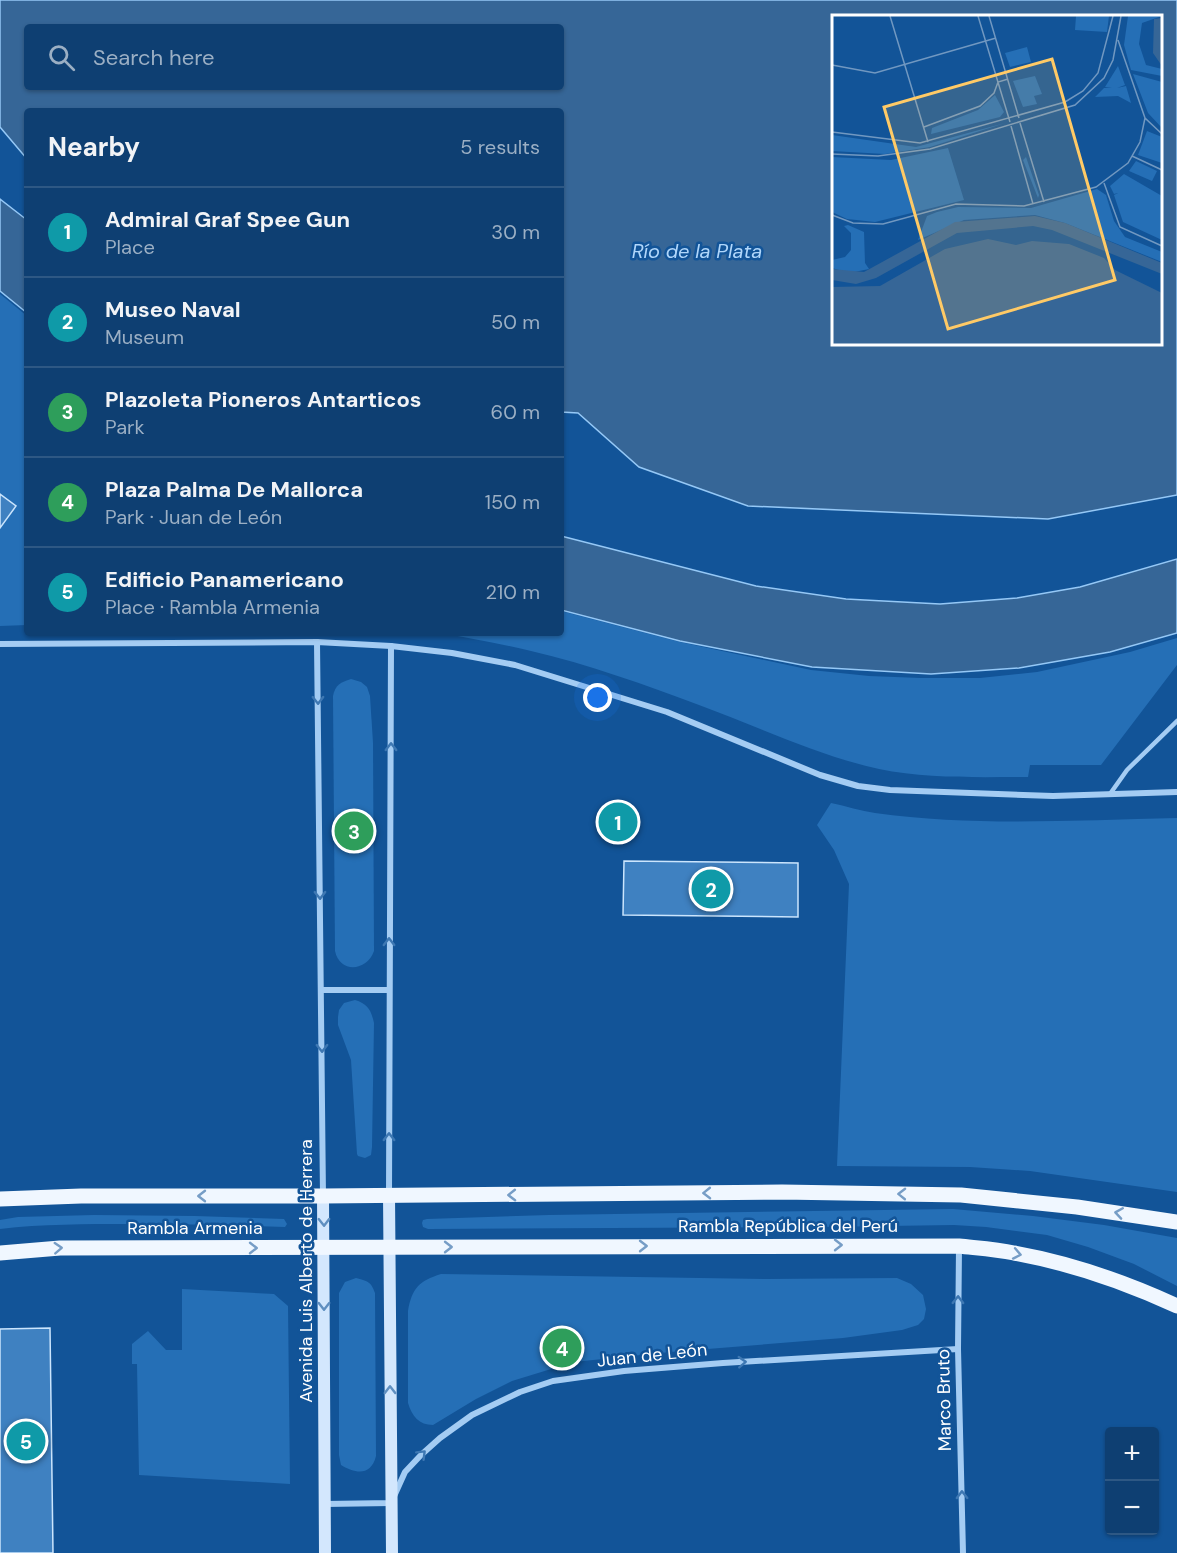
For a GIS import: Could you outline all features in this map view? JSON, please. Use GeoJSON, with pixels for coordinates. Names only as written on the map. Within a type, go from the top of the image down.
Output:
{"type":"FeatureCollection","features":[{"type":"Feature","properties":{"kind":"main road","name":"Rambla República del Perú"},"geometry":{"type":"LineString","coordinates":[[389,1195],[782,1192],[961,1195],[1077,1206],[1177,1222]]}},
{"type":"Feature","properties":{"kind":"main road","name":"Rambla Armenia"},"geometry":{"type":"LineString","coordinates":[[0,1199],[81,1196],[389,1195]]}},
{"type":"Feature","properties":{"kind":"main road"},"geometry":{"type":"LineString","coordinates":[[389,1195],[392,1553]]}},
{"type":"Feature","properties":{"kind":"main road","name":"Avenida Luis Alberto de Herrera"},"geometry":{"type":"LineString","coordinates":[[323,1196],[325,1553]]}},
{"type":"Feature","properties":{"kind":"main road","name":"Rambla República del Perú"},"geometry":{"type":"LineString","coordinates":[[389,1248],[959,1246],[1014,1253],[1066,1265],[1116,1280],[1177,1306]]}},
{"type":"Feature","properties":{"kind":"main road","name":"Rambla Armenia"},"geometry":{"type":"LineString","coordinates":[[0,1253],[60,1248],[389,1248]]}},
{"type":"Feature","properties":{"kind":"street"},"geometry":{"type":"LineString","coordinates":[[0,644],[317,642],[391,646],[452,653],[515,665],[667,712],[820,775],[858,786],[890,790],[1053,796],[1177,792]]}},
{"type":"Feature","properties":{"kind":"street","name":"Avenida Luis Alberto de Herrera"},"geometry":{"type":"LineString","coordinates":[[317,642],[323,1196]]}},
{"type":"Feature","properties":{"kind":"street"},"geometry":{"type":"LineString","coordinates":[[389,1195],[391,646]]}},
{"type":"Feature","properties":{"kind":"street"},"geometry":{"type":"LineString","coordinates":[[321,990],[389,990]]}},
{"type":"Feature","properties":{"kind":"street","name":"Marco Bruto"},"geometry":{"type":"LineString","coordinates":[[959,1246],[958,1349],[963,1553]]}},
{"type":"Feature","properties":{"kind":"street","name":"Juan de León"},"geometry":{"type":"LineString","coordinates":[[391,1503],[405,1472],[440,1438],[472,1415],[520,1392],[553,1381],[624,1371],[723,1363],[958,1349]]}},
{"type":"Feature","properties":{"kind":"street"},"geometry":{"type":"LineString","coordinates":[[325,1504],[391,1503]]}},
{"type":"Feature","properties":{"kind":"lane"},"geometry":{"type":"LineString","coordinates":[[1110,794],[1127,770],[1177,721]]}},
{"type":"Feature","properties":{"kind":"shaded area"},"geometry":{"type":"Polygon","coordinates":[[[0,294],[24,314],[24,625],[0,626],[0,294]]]}},
{"type":"Feature","properties":{"kind":"shaded area"},"geometry":{"type":"Polygon","coordinates":[[[564,612],[680,642],[811,670],[869,676],[980,678],[1037,672],[1130,652],[1177,638],[1177,665],[1101,765],[1030,765],[1028,777],[954,777],[897,772],[856,763],[788,740],[616,675],[520,648],[458,636],[564,636],[564,612]]]}},
{"type":"Feature","properties":{"kind":"shaded area"},"geometry":{"type":"Polygon","coordinates":[[[351,679],[367,687],[370,696],[373,743],[374,951],[366,963],[354,967],[342,964],[335,951],[333,696],[339,684],[351,679]]]}},
{"type":"Feature","properties":{"kind":"shaded area"},"geometry":{"type":"Polygon","coordinates":[[[831,803],[875,813],[950,820],[1026,822],[1177,818],[1177,1192],[1030,1171],[970,1167],[837,1166],[849,884],[834,850],[817,825],[831,803]]]}},
{"type":"Feature","properties":{"kind":"shaded area"},"geometry":{"type":"Polygon","coordinates":[[[355,1000],[368,1008],[374,1023],[372,1147],[371,1155],[365,1158],[357,1154],[351,1060],[338,1025],[339,1010],[344,1003],[355,1000]]]}},
{"type":"Feature","properties":{"kind":"shaded area"},"geometry":{"type":"Polygon","coordinates":[[[953,1209],[1104,1225],[1177,1238],[1177,1286],[1134,1264],[1088,1247],[1047,1235],[986,1227],[954,1225],[428,1229],[423,1227],[422,1223],[427,1219],[549,1215],[953,1209]]]}},
{"type":"Feature","properties":{"kind":"shaded area"},"geometry":{"type":"Polygon","coordinates":[[[94,1215],[284,1219],[287,1224],[285,1227],[80,1224],[0,1229],[0,1220],[18,1217],[94,1215]]]}},
{"type":"Feature","properties":{"kind":"shaded area"},"geometry":{"type":"Polygon","coordinates":[[[441,1274],[768,1279],[897,1278],[911,1284],[923,1295],[926,1309],[924,1319],[918,1325],[902,1330],[843,1338],[574,1362],[512,1381],[433,1425],[417,1419],[408,1403],[408,1311],[414,1291],[418,1286],[441,1274]]]}},
{"type":"Feature","properties":{"kind":"shaded area"},"geometry":{"type":"Polygon","coordinates":[[[356,1278],[368,1282],[375,1293],[376,1456],[371,1467],[362,1471],[341,1465],[339,1455],[339,1293],[345,1282],[356,1278]]]}},
{"type":"Feature","properties":{"kind":"shaded area"},"geometry":{"type":"Polygon","coordinates":[[[182,1289],[274,1294],[288,1306],[290,1484],[139,1475],[137,1364],[132,1364],[132,1344],[148,1331],[166,1350],[182,1350],[182,1289]]]}},
{"type":"Feature","properties":{"kind":"water","name":"Río de la Plata"},"geometry":{"type":"Polygon","coordinates":[[[0,0],[1177,0],[1177,495],[1048,519],[748,506],[639,467],[578,413],[564,412],[564,108],[24,108],[24,155],[0,127],[0,0]]]}},
{"type":"Feature","properties":{"kind":"water"},"geometry":{"type":"Polygon","coordinates":[[[0,199],[24,218],[24,311],[0,291],[0,199]]]}},
{"type":"Feature","properties":{"kind":"water"},"geometry":{"type":"Polygon","coordinates":[[[564,537],[756,586],[846,599],[940,604],[1017,598],[1080,587],[1177,559],[1177,633],[1110,652],[1019,668],[931,674],[812,667],[680,641],[564,611],[564,537]]]}},
{"type":"Feature","properties":{"kind":"building"},"geometry":{"type":"Polygon","coordinates":[[[0,494],[16,506],[0,528],[0,494]]]}},
{"type":"Feature","properties":{"kind":"building"},"geometry":{"type":"Polygon","coordinates":[[[624,861],[798,863],[798,917],[623,915],[624,861]]]}},
{"type":"Feature","properties":{"kind":"building"},"geometry":{"type":"Polygon","coordinates":[[[50,1328],[53,1553],[0,1553],[0,1329],[50,1328]]]}},
{"type":"Feature","properties":{"kind":"place","name":"Admiral Graf Spee Gun"},"geometry":{"type":"Point","coordinates":[618,822]}},
{"type":"Feature","properties":{"kind":"place","name":"Plazoleta Pioneros Antarticos"},"geometry":{"type":"Point","coordinates":[354,831]}},
{"type":"Feature","properties":{"kind":"place","name":"Museo Naval"},"geometry":{"type":"Point","coordinates":[711,889]}},
{"type":"Feature","properties":{"kind":"place","name":"Plaza Palma De Mallorca"},"geometry":{"type":"Point","coordinates":[562,1348]}},
{"type":"Feature","properties":{"kind":"place","name":"Edificio Panamericano"},"geometry":{"type":"Point","coordinates":[26,1441]}}]}
